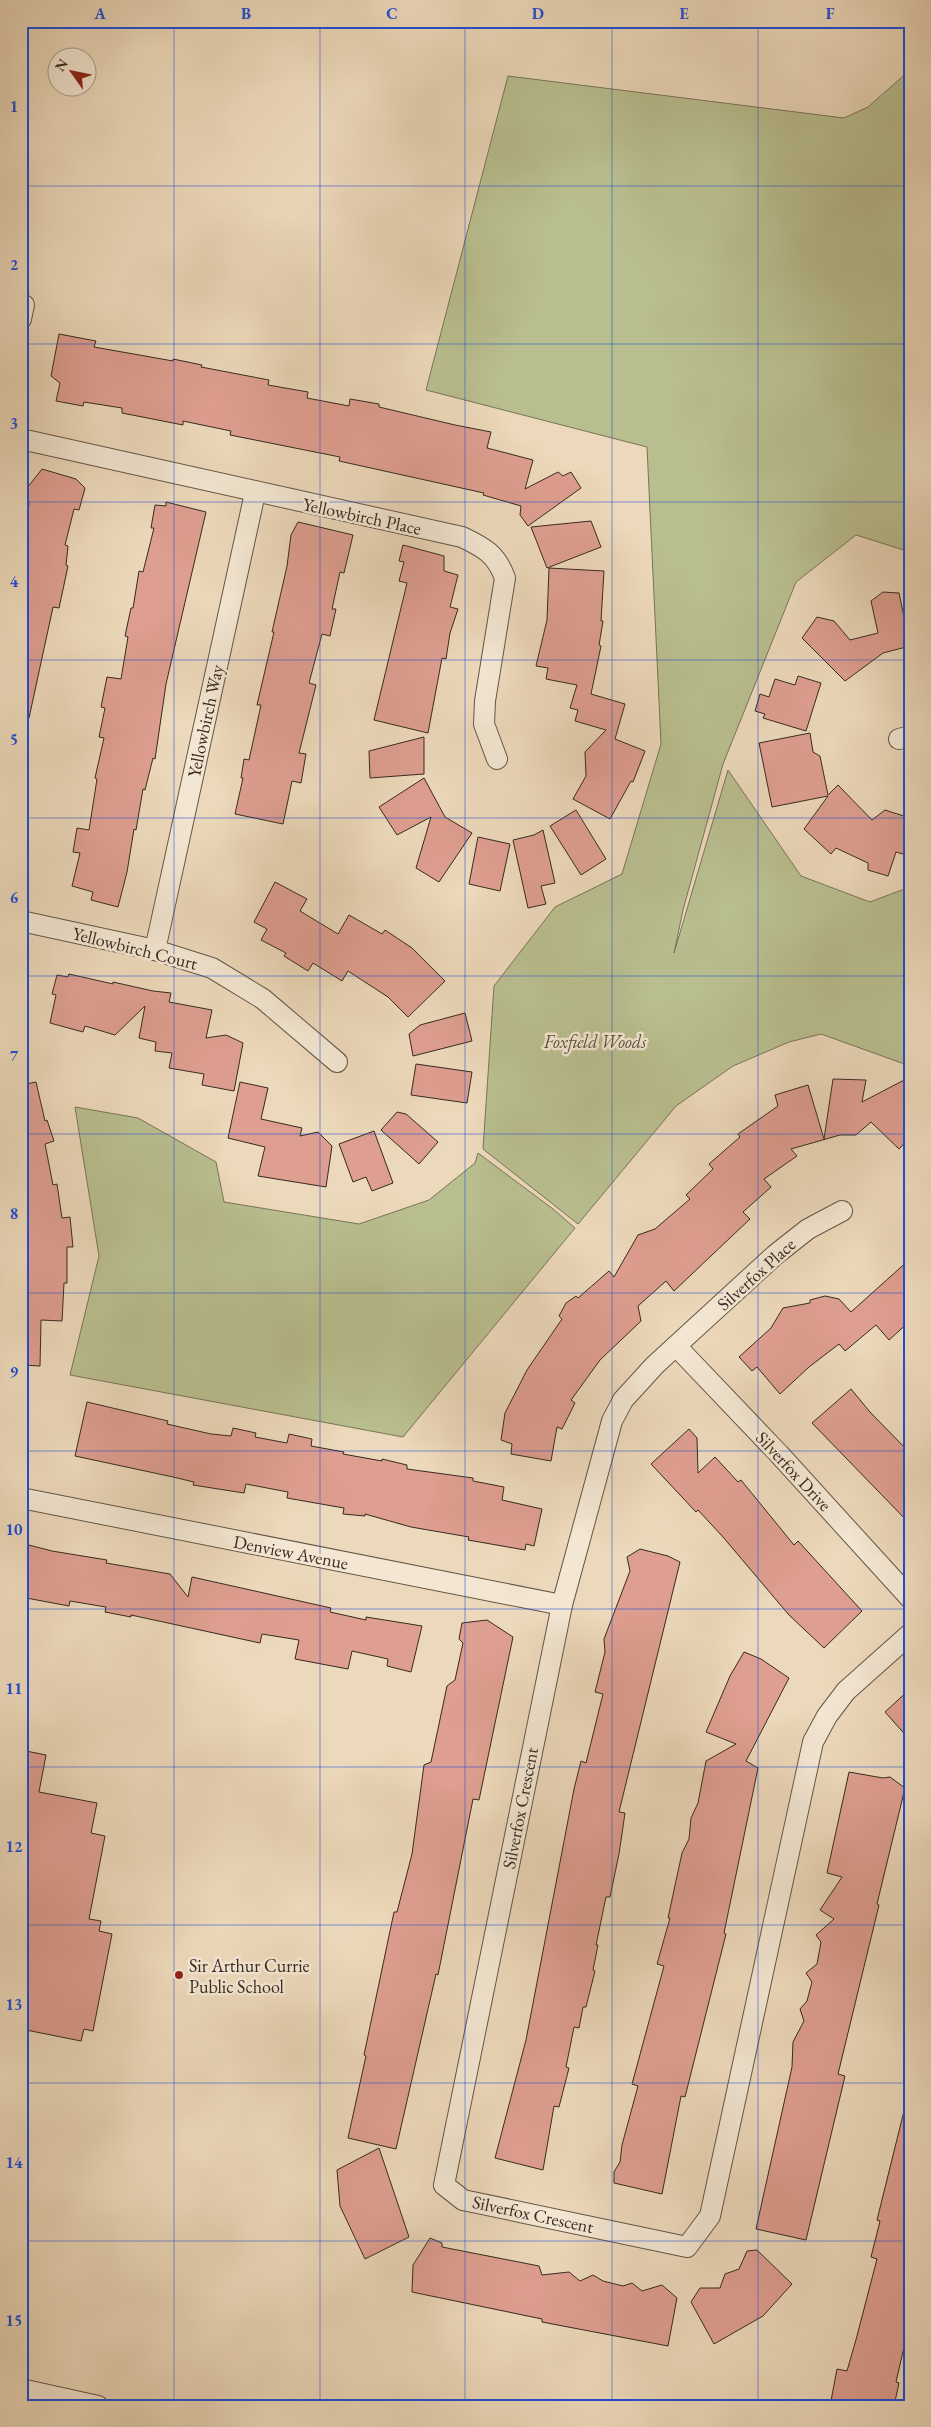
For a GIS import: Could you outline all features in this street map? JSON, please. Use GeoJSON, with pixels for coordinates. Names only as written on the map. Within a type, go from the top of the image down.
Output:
{"type":"FeatureCollection","features":[{"type":"Feature","properties":{"kind":"street","name":"Yellowbirch Place"},"geometry":{"type":"LineString","coordinates":[[21,439],[255,493],[462,537],[484,548],[499,563],[504,578],[485,701],[484,724],[497,759]]}},
{"type":"Feature","properties":{"kind":"street","name":"Yellowbirch Way"},"geometry":{"type":"LineString","coordinates":[[155,950],[255,493]]}},
{"type":"Feature","properties":{"kind":"street","name":"Yellowbirch Court"},"geometry":{"type":"LineString","coordinates":[[21,921],[155,950],[212,968],[263,999],[336,1062]]}},
{"type":"Feature","properties":{"kind":"street","name":"Silverfox Place"},"geometry":{"type":"LineString","coordinates":[[676,1346],[775,1255],[808,1229],[842,1211]]}},
{"type":"Feature","properties":{"kind":"street","name":"Silverfox Drive"},"geometry":{"type":"LineString","coordinates":[[676,1346],[780,1454],[910,1598]]}},
{"type":"Feature","properties":{"kind":"street","name":"Silverfox Crescent"},"geometry":{"type":"LineString","coordinates":[[676,1346],[655,1365],[623,1400],[612,1421],[562,1605],[444,2185],[462,2200],[687,2247],[710,2216],[813,1742],[827,1716],[846,1691],[910,1634]]}},
{"type":"Feature","properties":{"kind":"street","name":"Denview Avenue"},"geometry":{"type":"LineString","coordinates":[[21,1498],[562,1605]]}},
{"type":"Feature","properties":{"kind":"street"},"geometry":{"type":"LineString","coordinates":[[21,2389],[98,2406]]}},
{"type":"Feature","properties":{"kind":"green space","name":"Foxfield Woods"},"geometry":{"type":"Polygon","coordinates":[[[910,70],[910,552],[856,535],[796,582],[723,764],[683,910],[674,953],[728,770],[801,876],[870,902],[910,887],[910,1066],[821,1034],[789,1042],[733,1066],[676,1106],[578,1224],[483,1149],[494,986],[555,907],[622,874],[661,744],[647,447],[426,390],[508,76],[844,118],[868,107],[910,70]]]}},
{"type":"Feature","properties":{"kind":"green space"},"geometry":{"type":"Polygon","coordinates":[[[75,1107],[138,1118],[216,1162],[224,1202],[359,1224],[429,1200],[475,1163],[478,1153],[553,1209],[575,1228],[403,1437],[70,1375],[99,1256],[75,1107]]]}},
{"type":"Feature","properties":{"kind":"building"},"geometry":{"type":"Polygon","coordinates":[[[59,334],[96,341],[94,347],[173,361],[173,359],[202,365],[201,367],[269,380],[268,385],[308,392],[307,398],[349,406],[350,399],[379,404],[379,407],[491,432],[487,448],[533,460],[525,489],[558,472],[563,476],[571,472],[581,488],[528,526],[520,515],[521,506],[483,495],[484,493],[339,461],[340,457],[230,435],[231,431],[183,421],[183,425],[122,413],[122,408],[84,402],[83,406],[56,401],[60,383],[51,376],[59,334]]]}},
{"type":"Feature","properties":{"kind":"building"},"geometry":{"type":"Polygon","coordinates":[[[42,469],[76,479],[85,488],[79,510],[74,509],[65,545],[68,546],[66,565],[68,566],[59,608],[53,607],[29,718],[21,717],[21,539],[29,504],[27,488],[42,469]]]}},
{"type":"Feature","properties":{"kind":"building"},"geometry":{"type":"Polygon","coordinates":[[[166,502],[206,512],[166,684],[155,759],[153,758],[145,790],[143,789],[136,830],[134,829],[127,872],[118,907],[91,900],[93,892],[72,886],[80,853],[73,852],[77,828],[89,830],[97,779],[95,778],[104,738],[99,737],[105,708],[101,707],[107,677],[121,679],[128,637],[125,636],[131,608],[133,608],[139,571],[143,572],[154,528],[151,528],[155,505],[166,506],[166,502]]]}},
{"type":"Feature","properties":{"kind":"building"},"geometry":{"type":"Polygon","coordinates":[[[591,521],[601,547],[547,568],[531,527],[591,521]]]}},
{"type":"Feature","properties":{"kind":"building"},"geometry":{"type":"Polygon","coordinates":[[[298,522],[353,535],[344,573],[340,572],[332,609],[336,609],[330,636],[322,634],[309,683],[316,685],[299,753],[306,754],[301,783],[292,781],[283,824],[235,814],[243,778],[241,778],[244,759],[249,760],[261,705],[257,705],[274,632],[272,632],[287,566],[291,535],[298,522]]]}},
{"type":"Feature","properties":{"kind":"building"},"geometry":{"type":"Polygon","coordinates":[[[403,545],[444,556],[444,571],[458,575],[450,607],[458,609],[450,633],[446,659],[442,658],[428,733],[374,720],[407,583],[399,581],[404,562],[399,561],[403,545]]]}},
{"type":"Feature","properties":{"kind":"building"},"geometry":{"type":"Polygon","coordinates":[[[549,568],[604,571],[601,621],[603,621],[599,645],[601,646],[591,694],[625,704],[615,739],[645,751],[633,782],[631,781],[610,819],[573,799],[586,776],[585,752],[606,730],[575,721],[578,710],[570,708],[577,685],[546,679],[548,668],[536,666],[547,620],[549,568]]]}},
{"type":"Feature","properties":{"kind":"building"},"geometry":{"type":"Polygon","coordinates":[[[883,592],[899,593],[910,646],[883,653],[845,681],[802,638],[817,617],[834,621],[850,640],[878,633],[871,601],[883,592]]]}},
{"type":"Feature","properties":{"kind":"building"},"geometry":{"type":"Polygon","coordinates":[[[798,676],[821,683],[806,731],[763,718],[765,714],[755,711],[760,694],[769,697],[775,679],[795,685],[798,676]]]}},
{"type":"Feature","properties":{"kind":"building"},"geometry":{"type":"Polygon","coordinates":[[[810,733],[813,752],[820,756],[828,795],[838,785],[872,820],[885,810],[910,818],[910,856],[896,852],[888,876],[868,870],[868,863],[836,848],[831,854],[804,829],[828,796],[772,807],[759,743],[810,733]]]}},
{"type":"Feature","properties":{"kind":"building"},"geometry":{"type":"Polygon","coordinates":[[[424,737],[424,774],[370,778],[369,751],[424,737]]]}},
{"type":"Feature","properties":{"kind":"building"},"geometry":{"type":"Polygon","coordinates":[[[424,778],[445,817],[472,833],[439,882],[416,868],[431,817],[397,835],[379,807],[424,778]]]}},
{"type":"Feature","properties":{"kind":"building"},"geometry":{"type":"Polygon","coordinates":[[[576,810],[606,859],[581,875],[550,826],[576,810]]]}},
{"type":"Feature","properties":{"kind":"building"},"geometry":{"type":"Polygon","coordinates":[[[543,830],[555,883],[541,886],[546,904],[528,908],[513,840],[534,835],[543,830]]]}},
{"type":"Feature","properties":{"kind":"building"},"geometry":{"type":"Polygon","coordinates":[[[478,837],[510,844],[500,891],[469,884],[478,837]]]}},
{"type":"Feature","properties":{"kind":"building"},"geometry":{"type":"Polygon","coordinates":[[[275,882],[307,899],[300,911],[338,934],[349,915],[382,934],[385,930],[412,948],[445,981],[408,1017],[388,997],[348,971],[342,981],[313,963],[308,971],[284,956],[286,953],[261,940],[267,929],[254,922],[275,882]]]}},
{"type":"Feature","properties":{"kind":"building"},"geometry":{"type":"Polygon","coordinates":[[[69,974],[113,984],[113,982],[171,993],[169,1002],[212,1010],[206,1038],[226,1035],[243,1043],[234,1091],[202,1085],[204,1074],[169,1068],[172,1053],[155,1051],[156,1042],[139,1038],[145,1006],[115,1035],[85,1026],[83,1032],[50,1023],[56,995],[52,994],[57,975],[68,977],[69,974]]]}},
{"type":"Feature","properties":{"kind":"building"},"geometry":{"type":"Polygon","coordinates":[[[465,1013],[472,1041],[413,1056],[409,1034],[420,1025],[465,1013]]]}},
{"type":"Feature","properties":{"kind":"building"},"geometry":{"type":"Polygon","coordinates":[[[416,1064],[472,1072],[467,1103],[411,1095],[416,1064]]]}},
{"type":"Feature","properties":{"kind":"building"},"geometry":{"type":"Polygon","coordinates":[[[910,1077],[910,1137],[899,1149],[871,1122],[856,1135],[840,1135],[791,1149],[797,1156],[764,1179],[771,1187],[743,1212],[750,1219],[674,1291],[666,1281],[638,1306],[641,1321],[600,1360],[571,1400],[575,1403],[562,1429],[557,1427],[551,1461],[511,1454],[512,1444],[501,1440],[505,1413],[527,1370],[562,1319],[559,1316],[566,1303],[576,1296],[578,1298],[609,1271],[614,1277],[638,1235],[655,1229],[690,1199],[686,1195],[713,1169],[709,1164],[740,1137],[738,1134],[778,1106],[775,1095],[808,1085],[824,1139],[833,1079],[866,1080],[862,1102],[910,1077]]]}},
{"type":"Feature","properties":{"kind":"building"},"geometry":{"type":"Polygon","coordinates":[[[36,1082],[45,1121],[47,1120],[54,1141],[45,1144],[53,1185],[57,1184],[62,1218],[70,1217],[73,1247],[67,1247],[67,1283],[64,1283],[62,1321],[41,1320],[40,1366],[21,1365],[21,1085],[36,1082]]]}},
{"type":"Feature","properties":{"kind":"building"},"geometry":{"type":"Polygon","coordinates":[[[240,1082],[268,1088],[261,1119],[302,1128],[300,1136],[318,1132],[332,1146],[326,1187],[258,1176],[265,1147],[228,1138],[240,1082]]]}},
{"type":"Feature","properties":{"kind":"building"},"geometry":{"type":"Polygon","coordinates":[[[397,1112],[406,1114],[438,1142],[419,1164],[381,1130],[397,1112]]]}},
{"type":"Feature","properties":{"kind":"building"},"geometry":{"type":"Polygon","coordinates":[[[374,1131],[393,1183],[372,1191],[366,1177],[353,1182],[339,1144],[374,1131]]]}},
{"type":"Feature","properties":{"kind":"building"},"geometry":{"type":"Polygon","coordinates":[[[910,1259],[910,1321],[889,1340],[876,1325],[845,1351],[839,1344],[809,1367],[780,1394],[757,1367],[752,1371],[739,1357],[771,1328],[783,1308],[810,1303],[810,1300],[825,1296],[839,1299],[851,1312],[910,1259]]]}},
{"type":"Feature","properties":{"kind":"building"},"geometry":{"type":"Polygon","coordinates":[[[851,1389],[870,1412],[910,1453],[910,1524],[812,1423],[851,1389]]]}},
{"type":"Feature","properties":{"kind":"building"},"geometry":{"type":"Polygon","coordinates":[[[87,1402],[168,1421],[167,1424],[211,1434],[231,1436],[233,1428],[256,1433],[255,1437],[287,1443],[289,1434],[312,1439],[311,1446],[344,1452],[343,1454],[382,1461],[382,1459],[407,1465],[407,1469],[473,1478],[473,1481],[504,1487],[502,1500],[542,1509],[534,1546],[526,1544],[525,1550],[468,1540],[469,1537],[411,1527],[365,1514],[365,1516],[343,1514],[344,1508],[287,1498],[288,1492],[246,1484],[244,1493],[193,1485],[194,1482],[75,1456],[87,1402]]]}},
{"type":"Feature","properties":{"kind":"building"},"geometry":{"type":"Polygon","coordinates":[[[689,1429],[697,1438],[698,1473],[715,1457],[738,1482],[741,1480],[794,1545],[798,1541],[862,1611],[824,1648],[789,1615],[723,1537],[698,1510],[696,1512],[651,1464],[689,1429]]]}},
{"type":"Feature","properties":{"kind":"building"},"geometry":{"type":"Polygon","coordinates":[[[21,1543],[52,1551],[107,1560],[106,1563],[170,1574],[188,1597],[192,1577],[331,1608],[330,1612],[366,1620],[366,1617],[422,1626],[411,1672],[387,1666],[388,1659],[352,1651],[348,1669],[295,1659],[299,1640],[262,1634],[260,1643],[131,1615],[131,1617],[105,1612],[106,1607],[70,1601],[69,1606],[21,1597],[21,1543]]]}},
{"type":"Feature","properties":{"kind":"building"},"geometry":{"type":"Polygon","coordinates":[[[640,1549],[668,1556],[680,1562],[619,1812],[625,1813],[619,1854],[610,1897],[606,1897],[596,1945],[598,1945],[593,1970],[595,1971],[586,2007],[583,2007],[579,2028],[574,2027],[566,2067],[569,2068],[559,2107],[554,2106],[543,2170],[495,2158],[526,2040],[574,1789],[581,1761],[586,1763],[603,1694],[595,1692],[605,1652],[604,1639],[630,1571],[627,1557],[640,1549]]]}},
{"type":"Feature","properties":{"kind":"building"},"geometry":{"type":"Polygon","coordinates":[[[487,1620],[513,1637],[479,1800],[473,1799],[438,1975],[436,1974],[396,2149],[348,2138],[394,1912],[397,1912],[412,1854],[424,1765],[431,1762],[447,1686],[455,1680],[463,1643],[459,1639],[462,1623],[487,1620]]]}},
{"type":"Feature","properties":{"kind":"building"},"geometry":{"type":"Polygon","coordinates":[[[744,1652],[761,1659],[789,1678],[746,1761],[758,1768],[724,1933],[726,1934],[685,2097],[681,2096],[662,2194],[614,2183],[614,2172],[620,2162],[622,2145],[638,2086],[632,2084],[664,1966],[657,1964],[670,1918],[668,1918],[682,1853],[689,1839],[691,1818],[698,1803],[706,1761],[736,1744],[706,1732],[730,1676],[744,1652]]]}},
{"type":"Feature","properties":{"kind":"building"},"geometry":{"type":"Polygon","coordinates":[[[910,1689],[910,1740],[885,1712],[910,1689]]]}},
{"type":"Feature","properties":{"kind":"building"},"geometry":{"type":"Polygon","coordinates":[[[21,1750],[46,1755],[39,1792],[97,1803],[91,1833],[105,1836],[89,1919],[101,1921],[99,1931],[112,1934],[93,2031],[84,2029],[81,2041],[21,2029],[21,1750]]]}},
{"type":"Feature","properties":{"kind":"building"},"geometry":{"type":"Polygon","coordinates":[[[849,1772],[883,1778],[890,1777],[905,1788],[838,2074],[845,2076],[806,2240],[756,2229],[792,2067],[793,2042],[804,2021],[800,2009],[807,2001],[812,1982],[806,1973],[817,1964],[821,1942],[816,1935],[834,1919],[820,1910],[842,1877],[827,1873],[849,1772]]]}},
{"type":"Feature","properties":{"kind":"building"},"geometry":{"type":"Polygon","coordinates":[[[904,2111],[910,2112],[910,2321],[896,2382],[899,2383],[894,2406],[830,2406],[837,2369],[847,2371],[877,2259],[871,2257],[880,2221],[877,2220],[904,2111]]]}},
{"type":"Feature","properties":{"kind":"building"},"geometry":{"type":"Polygon","coordinates":[[[379,2148],[409,2237],[365,2259],[340,2206],[337,2170],[379,2148]]]}},
{"type":"Feature","properties":{"kind":"building"},"geometry":{"type":"Polygon","coordinates":[[[430,2238],[442,2243],[442,2247],[539,2266],[542,2275],[569,2272],[580,2281],[593,2275],[603,2281],[623,2286],[632,2283],[642,2291],[662,2285],[677,2298],[668,2346],[542,2322],[542,2319],[412,2292],[413,2265],[430,2238]]]}},
{"type":"Feature","properties":{"kind":"building"},"geometry":{"type":"Polygon","coordinates":[[[757,2250],[792,2284],[763,2316],[714,2344],[691,2302],[700,2288],[720,2288],[725,2274],[739,2269],[747,2251],[757,2250]]]}},
{"type":"Feature","properties":{"kind":"place","name":"Sir Arthur Currie Public School"},"geometry":{"type":"Point","coordinates":[179,1975]}}]}
